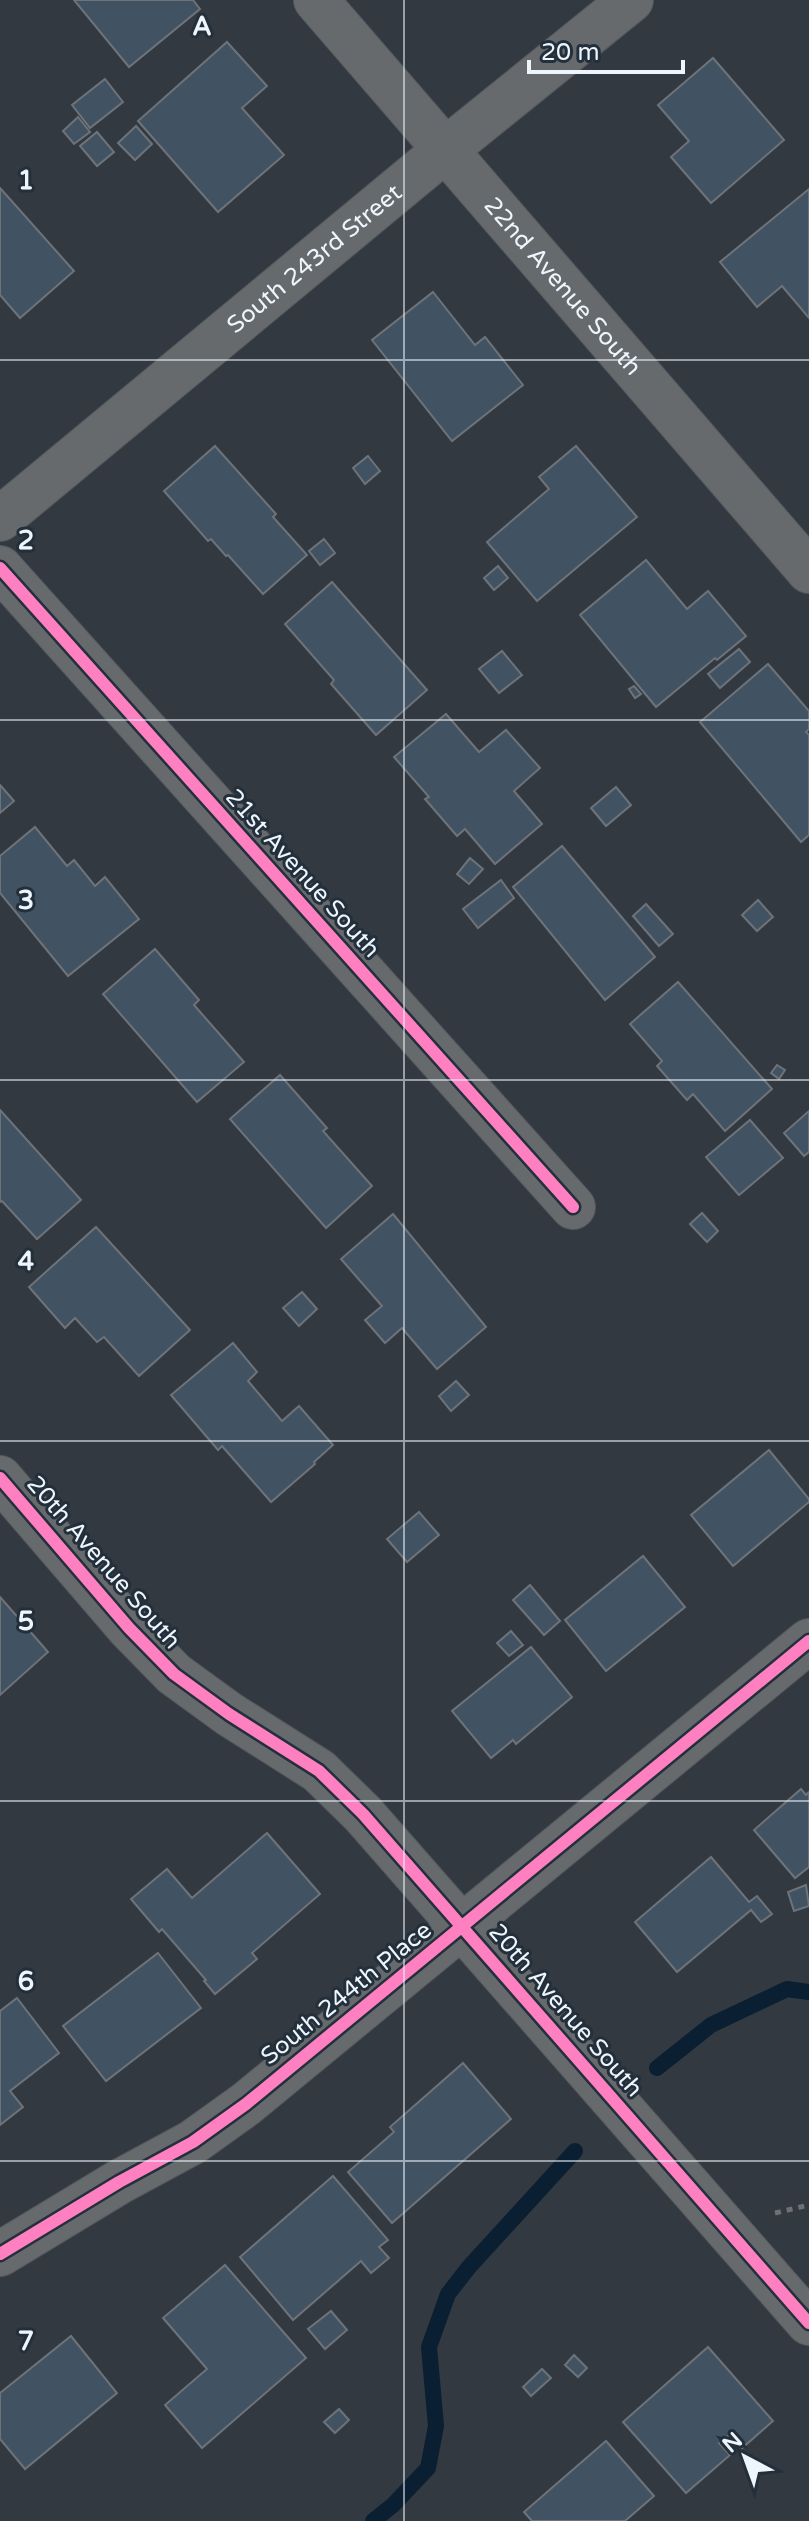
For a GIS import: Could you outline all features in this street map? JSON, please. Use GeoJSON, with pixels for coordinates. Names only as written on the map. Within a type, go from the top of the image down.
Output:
{"type":"FeatureCollection","features":[{"type":"Feature","properties":{"kind":"street","name":"22nd Avenue South"},"geometry":{"type":"LineString","coordinates":[[316,0],[809,571]]}},
{"type":"Feature","properties":{"kind":"street","name":"South 243rd Street"},"geometry":{"type":"LineString","coordinates":[[0,519],[631,0]]}},
{"type":"Feature","properties":{"kind":"street","name":"21st Avenue South"},"geometry":{"type":"LineString","coordinates":[[0,568],[573,1207]]}},
{"type":"Feature","properties":{"kind":"street","name":"20th Avenue South"},"geometry":{"type":"LineString","coordinates":[[0,1478],[129,1628],[174,1674],[229,1714],[319,1771],[363,1814],[809,2323]]}},
{"type":"Feature","properties":{"kind":"street","name":"South 244th Place"},"geometry":{"type":"LineString","coordinates":[[0,2254],[119,2182],[193,2142],[246,2104],[809,1641]]}},
{"type":"Feature","properties":{"kind":"building"},"geometry":{"type":"Polygon","coordinates":[[[74,0],[193,0],[200,9],[129,67],[74,0]]]}},
{"type":"Feature","properties":{"kind":"building"},"geometry":{"type":"Polygon","coordinates":[[[227,42],[267,86],[242,108],[284,155],[218,212],[138,121],[227,42]]]}},
{"type":"Feature","properties":{"kind":"building"},"geometry":{"type":"Polygon","coordinates":[[[713,58],[784,140],[711,203],[671,157],[689,141],[658,105],[713,58]]]}},
{"type":"Feature","properties":{"kind":"building"},"geometry":{"type":"Polygon","coordinates":[[[105,79],[123,102],[90,128],[72,105],[105,79]]]}},
{"type":"Feature","properties":{"kind":"building"},"geometry":{"type":"Polygon","coordinates":[[[78,117],[90,132],[74,144],[63,131],[78,117]]]}},
{"type":"Feature","properties":{"kind":"building"},"geometry":{"type":"Polygon","coordinates":[[[136,126],[152,144],[135,160],[118,143],[136,126]]]}},
{"type":"Feature","properties":{"kind":"building"},"geometry":{"type":"Polygon","coordinates":[[[97,132],[114,152],[97,166],[80,146],[97,132]]]}},
{"type":"Feature","properties":{"kind":"building"},"geometry":{"type":"Polygon","coordinates":[[[0,188],[74,271],[20,318],[0,295],[0,188]]]}},
{"type":"Feature","properties":{"kind":"building"},"geometry":{"type":"Polygon","coordinates":[[[809,189],[809,318],[782,286],[757,307],[720,262],[809,189]]]}},
{"type":"Feature","properties":{"kind":"building"},"geometry":{"type":"Polygon","coordinates":[[[433,292],[475,345],[485,337],[523,385],[452,441],[372,340],[433,292]]]}},
{"type":"Feature","properties":{"kind":"building"},"geometry":{"type":"Polygon","coordinates":[[[215,446],[276,514],[273,517],[307,555],[263,594],[228,555],[211,539],[208,541],[164,491],[215,446]]]}},
{"type":"Feature","properties":{"kind":"building"},"geometry":{"type":"Polygon","coordinates":[[[576,446],[637,517],[537,601],[487,542],[549,489],[539,477],[576,446]]]}},
{"type":"Feature","properties":{"kind":"building"},"geometry":{"type":"Polygon","coordinates":[[[368,456],[380,471],[365,484],[353,468],[368,456]]]}},
{"type":"Feature","properties":{"kind":"building"},"geometry":{"type":"Polygon","coordinates":[[[324,539],[335,553],[320,565],[309,551],[324,539]]]}},
{"type":"Feature","properties":{"kind":"building"},"geometry":{"type":"Polygon","coordinates":[[[646,560],[687,609],[708,591],[746,636],[656,707],[580,615],[646,560]]]}},
{"type":"Feature","properties":{"kind":"building"},"geometry":{"type":"Polygon","coordinates":[[[498,566],[508,578],[494,590],[484,578],[498,566]]]}},
{"type":"Feature","properties":{"kind":"building"},"geometry":{"type":"Polygon","coordinates":[[[332,582],[427,690],[376,735],[331,684],[334,680],[285,624],[332,582]]]}},
{"type":"Feature","properties":{"kind":"building"},"geometry":{"type":"Polygon","coordinates":[[[739,649],[750,662],[720,688],[708,674],[739,649]]]}},
{"type":"Feature","properties":{"kind":"building"},"geometry":{"type":"Polygon","coordinates":[[[502,651],[522,675],[499,693],[479,669],[502,651]]]}},
{"type":"Feature","properties":{"kind":"building"},"geometry":{"type":"Polygon","coordinates":[[[768,664],[809,711],[809,729],[806,732],[809,735],[809,835],[801,842],[700,722],[768,664]]]}},
{"type":"Feature","properties":{"kind":"building"},"geometry":{"type":"Polygon","coordinates":[[[634,686],[641,694],[635,698],[629,689],[634,686]]]}},
{"type":"Feature","properties":{"kind":"building"},"geometry":{"type":"Polygon","coordinates":[[[446,714],[479,752],[506,730],[540,768],[514,791],[542,824],[495,864],[465,829],[457,836],[425,799],[429,797],[394,757],[446,714]]]}},
{"type":"Feature","properties":{"kind":"building"},"geometry":{"type":"Polygon","coordinates":[[[0,785],[14,801],[0,813],[0,785]]]}},
{"type":"Feature","properties":{"kind":"building"},"geometry":{"type":"Polygon","coordinates":[[[616,787],[631,805],[606,826],[591,808],[616,787]]]}},
{"type":"Feature","properties":{"kind":"building"},"geometry":{"type":"Polygon","coordinates":[[[35,827],[67,866],[74,860],[95,886],[105,877],[139,919],[68,976],[0,893],[0,856],[35,827]]]}},
{"type":"Feature","properties":{"kind":"building"},"geometry":{"type":"Polygon","coordinates":[[[562,846],[655,957],[605,1000],[513,887],[562,846]]]}},
{"type":"Feature","properties":{"kind":"building"},"geometry":{"type":"Polygon","coordinates":[[[470,858],[483,869],[469,884],[457,874],[470,858]]]}},
{"type":"Feature","properties":{"kind":"building"},"geometry":{"type":"Polygon","coordinates":[[[501,880],[514,898],[478,928],[463,909],[501,880]]]}},
{"type":"Feature","properties":{"kind":"building"},"geometry":{"type":"Polygon","coordinates":[[[758,900],[773,917],[757,931],[742,915],[758,900]]]}},
{"type":"Feature","properties":{"kind":"building"},"geometry":{"type":"Polygon","coordinates":[[[646,904],[673,934],[659,946],[633,916],[646,904]]]}},
{"type":"Feature","properties":{"kind":"building"},"geometry":{"type":"Polygon","coordinates":[[[155,949],[199,1000],[194,1005],[244,1062],[197,1102],[103,994],[155,949]]]}},
{"type":"Feature","properties":{"kind":"building"},"geometry":{"type":"Polygon","coordinates":[[[678,982],[772,1089],[725,1131],[693,1094],[687,1100],[657,1066],[662,1061],[630,1024],[678,982]]]}},
{"type":"Feature","properties":{"kind":"building"},"geometry":{"type":"Polygon","coordinates":[[[777,1065],[785,1070],[779,1079],[771,1073],[777,1065]]]}},
{"type":"Feature","properties":{"kind":"building"},"geometry":{"type":"Polygon","coordinates":[[[280,1075],[327,1128],[323,1131],[372,1186],[326,1228],[230,1119],[280,1075]]]}},
{"type":"Feature","properties":{"kind":"building"},"geometry":{"type":"Polygon","coordinates":[[[0,1110],[81,1200],[37,1239],[0,1202],[0,1110]]]}},
{"type":"Feature","properties":{"kind":"building"},"geometry":{"type":"Polygon","coordinates":[[[809,1111],[809,1152],[804,1156],[784,1133],[809,1111]]]}},
{"type":"Feature","properties":{"kind":"building"},"geometry":{"type":"Polygon","coordinates":[[[750,1120],[783,1158],[739,1195],[706,1157],[750,1120]]]}},
{"type":"Feature","properties":{"kind":"building"},"geometry":{"type":"Polygon","coordinates":[[[702,1213],[718,1231],[707,1242],[690,1224],[702,1213]]]}},
{"type":"Feature","properties":{"kind":"building"},"geometry":{"type":"Polygon","coordinates":[[[393,1214],[486,1327],[437,1369],[402,1328],[385,1343],[365,1320],[382,1306],[341,1259],[393,1214]]]}},
{"type":"Feature","properties":{"kind":"building"},"geometry":{"type":"Polygon","coordinates":[[[96,1227],[190,1330],[139,1376],[104,1337],[97,1342],[75,1318],[65,1328],[29,1287],[96,1227]]]}},
{"type":"Feature","properties":{"kind":"building"},"geometry":{"type":"Polygon","coordinates":[[[302,1292],[317,1309],[299,1326],[283,1308],[302,1292]]]}},
{"type":"Feature","properties":{"kind":"building"},"geometry":{"type":"Polygon","coordinates":[[[233,1343],[257,1372],[248,1381],[282,1421],[299,1406],[333,1445],[271,1502],[222,1446],[218,1450],[171,1395],[233,1343]]]}},
{"type":"Feature","properties":{"kind":"building"},"geometry":{"type":"Polygon","coordinates":[[[456,1381],[469,1395],[451,1411],[439,1396],[456,1381]]]}},
{"type":"Feature","properties":{"kind":"building"},"geometry":{"type":"Polygon","coordinates":[[[769,1450],[809,1502],[733,1566],[691,1515],[769,1450]]]}},
{"type":"Feature","properties":{"kind":"building"},"geometry":{"type":"Polygon","coordinates":[[[419,1512],[439,1535],[407,1562],[387,1539],[419,1512]]]}},
{"type":"Feature","properties":{"kind":"building"},"geometry":{"type":"Polygon","coordinates":[[[643,1556],[685,1607],[606,1671],[565,1620],[643,1556]]]}},
{"type":"Feature","properties":{"kind":"building"},"geometry":{"type":"Polygon","coordinates":[[[530,1585],[560,1621],[544,1635],[513,1600],[530,1585]]]}},
{"type":"Feature","properties":{"kind":"building"},"geometry":{"type":"Polygon","coordinates":[[[0,1597],[48,1652],[0,1695],[0,1597]]]}},
{"type":"Feature","properties":{"kind":"building"},"geometry":{"type":"Polygon","coordinates":[[[511,1631],[523,1645],[509,1656],[497,1643],[511,1631]]]}},
{"type":"Feature","properties":{"kind":"building"},"geometry":{"type":"Polygon","coordinates":[[[531,1647],[572,1697],[516,1744],[513,1740],[491,1758],[452,1711],[531,1647]]]}},
{"type":"Feature","properties":{"kind":"building"},"geometry":{"type":"Polygon","coordinates":[[[801,1789],[806,1795],[809,1792],[809,1867],[795,1878],[754,1830],[801,1789]]]}},
{"type":"Feature","properties":{"kind":"building"},"geometry":{"type":"Polygon","coordinates":[[[267,1833],[320,1894],[252,1953],[257,1959],[215,1994],[162,1929],[159,1932],[131,1899],[167,1869],[192,1898],[267,1833]]]}},
{"type":"Feature","properties":{"kind":"building"},"geometry":{"type":"Polygon","coordinates":[[[711,1857],[749,1902],[757,1896],[772,1914],[761,1922],[751,1910],[677,1972],[635,1922],[711,1857]]]}},
{"type":"Feature","properties":{"kind":"building"},"geometry":{"type":"Polygon","coordinates":[[[806,1885],[809,1906],[794,1911],[788,1892],[806,1885]]]}},
{"type":"Feature","properties":{"kind":"building"},"geometry":{"type":"Polygon","coordinates":[[[158,1953],[201,2008],[106,2081],[63,2026],[158,1953]]]}},
{"type":"Feature","properties":{"kind":"building"},"geometry":{"type":"Polygon","coordinates":[[[17,1998],[59,2053],[10,2091],[23,2107],[0,2125],[0,2011],[17,1998]]]}},
{"type":"Feature","properties":{"kind":"building"},"geometry":{"type":"Polygon","coordinates":[[[463,2063],[511,2119],[392,2223],[348,2172],[394,2132],[390,2127],[463,2063]]]}},
{"type":"Feature","properties":{"kind":"building"},"geometry":{"type":"Polygon","coordinates":[[[333,2176],[388,2240],[379,2247],[389,2258],[371,2273],[361,2261],[293,2320],[240,2257],[333,2176]]]}},
{"type":"Feature","properties":{"kind":"building"},"geometry":{"type":"Polygon","coordinates":[[[225,2265],[306,2358],[202,2448],[165,2405],[207,2369],[163,2318],[225,2265]]]}},
{"type":"Feature","properties":{"kind":"building"},"geometry":{"type":"Polygon","coordinates":[[[331,2311],[347,2330],[325,2349],[308,2329],[331,2311]]]}},
{"type":"Feature","properties":{"kind":"building"},"geometry":{"type":"Polygon","coordinates":[[[71,2336],[117,2393],[25,2469],[0,2439],[0,2393],[71,2336]]]}},
{"type":"Feature","properties":{"kind":"building"},"geometry":{"type":"Polygon","coordinates":[[[708,2347],[773,2421],[740,2450],[728,2436],[719,2443],[730,2455],[686,2493],[623,2422],[708,2347]]]}},
{"type":"Feature","properties":{"kind":"building"},"geometry":{"type":"Polygon","coordinates":[[[574,2355],[587,2368],[578,2377],[565,2365],[574,2355]]]}},
{"type":"Feature","properties":{"kind":"building"},"geometry":{"type":"Polygon","coordinates":[[[542,2369],[551,2378],[531,2396],[523,2387],[542,2369]]]}},
{"type":"Feature","properties":{"kind":"building"},"geometry":{"type":"Polygon","coordinates":[[[339,2409],[349,2420],[335,2433],[324,2422],[339,2409]]]}},
{"type":"Feature","properties":{"kind":"building"},"geometry":{"type":"Polygon","coordinates":[[[606,2441],[654,2496],[625,2521],[532,2521],[524,2512],[606,2441]]]}},
{"type":"Feature","properties":{"kind":"waterway"},"geometry":{"type":"LineString","coordinates":[[657,2068],[711,2025],[787,1989],[809,1992]]}},
{"type":"Feature","properties":{"kind":"waterway"},"geometry":{"type":"LineString","coordinates":[[373,2521],[428,2468],[436,2426],[429,2347],[448,2294],[575,2151]]}},
{"type":"Feature","properties":{"kind":"cycle path"},"geometry":{"type":"LineString","coordinates":[[0,568],[573,1207]]}},
{"type":"Feature","properties":{"kind":"cycle path"},"geometry":{"type":"LineString","coordinates":[[0,1478],[129,1628],[174,1674],[229,1714],[319,1771],[363,1814],[809,2323]]}},
{"type":"Feature","properties":{"kind":"cycle path"},"geometry":{"type":"LineString","coordinates":[[0,2254],[119,2182],[193,2142],[246,2104],[809,1641]]}}]}
